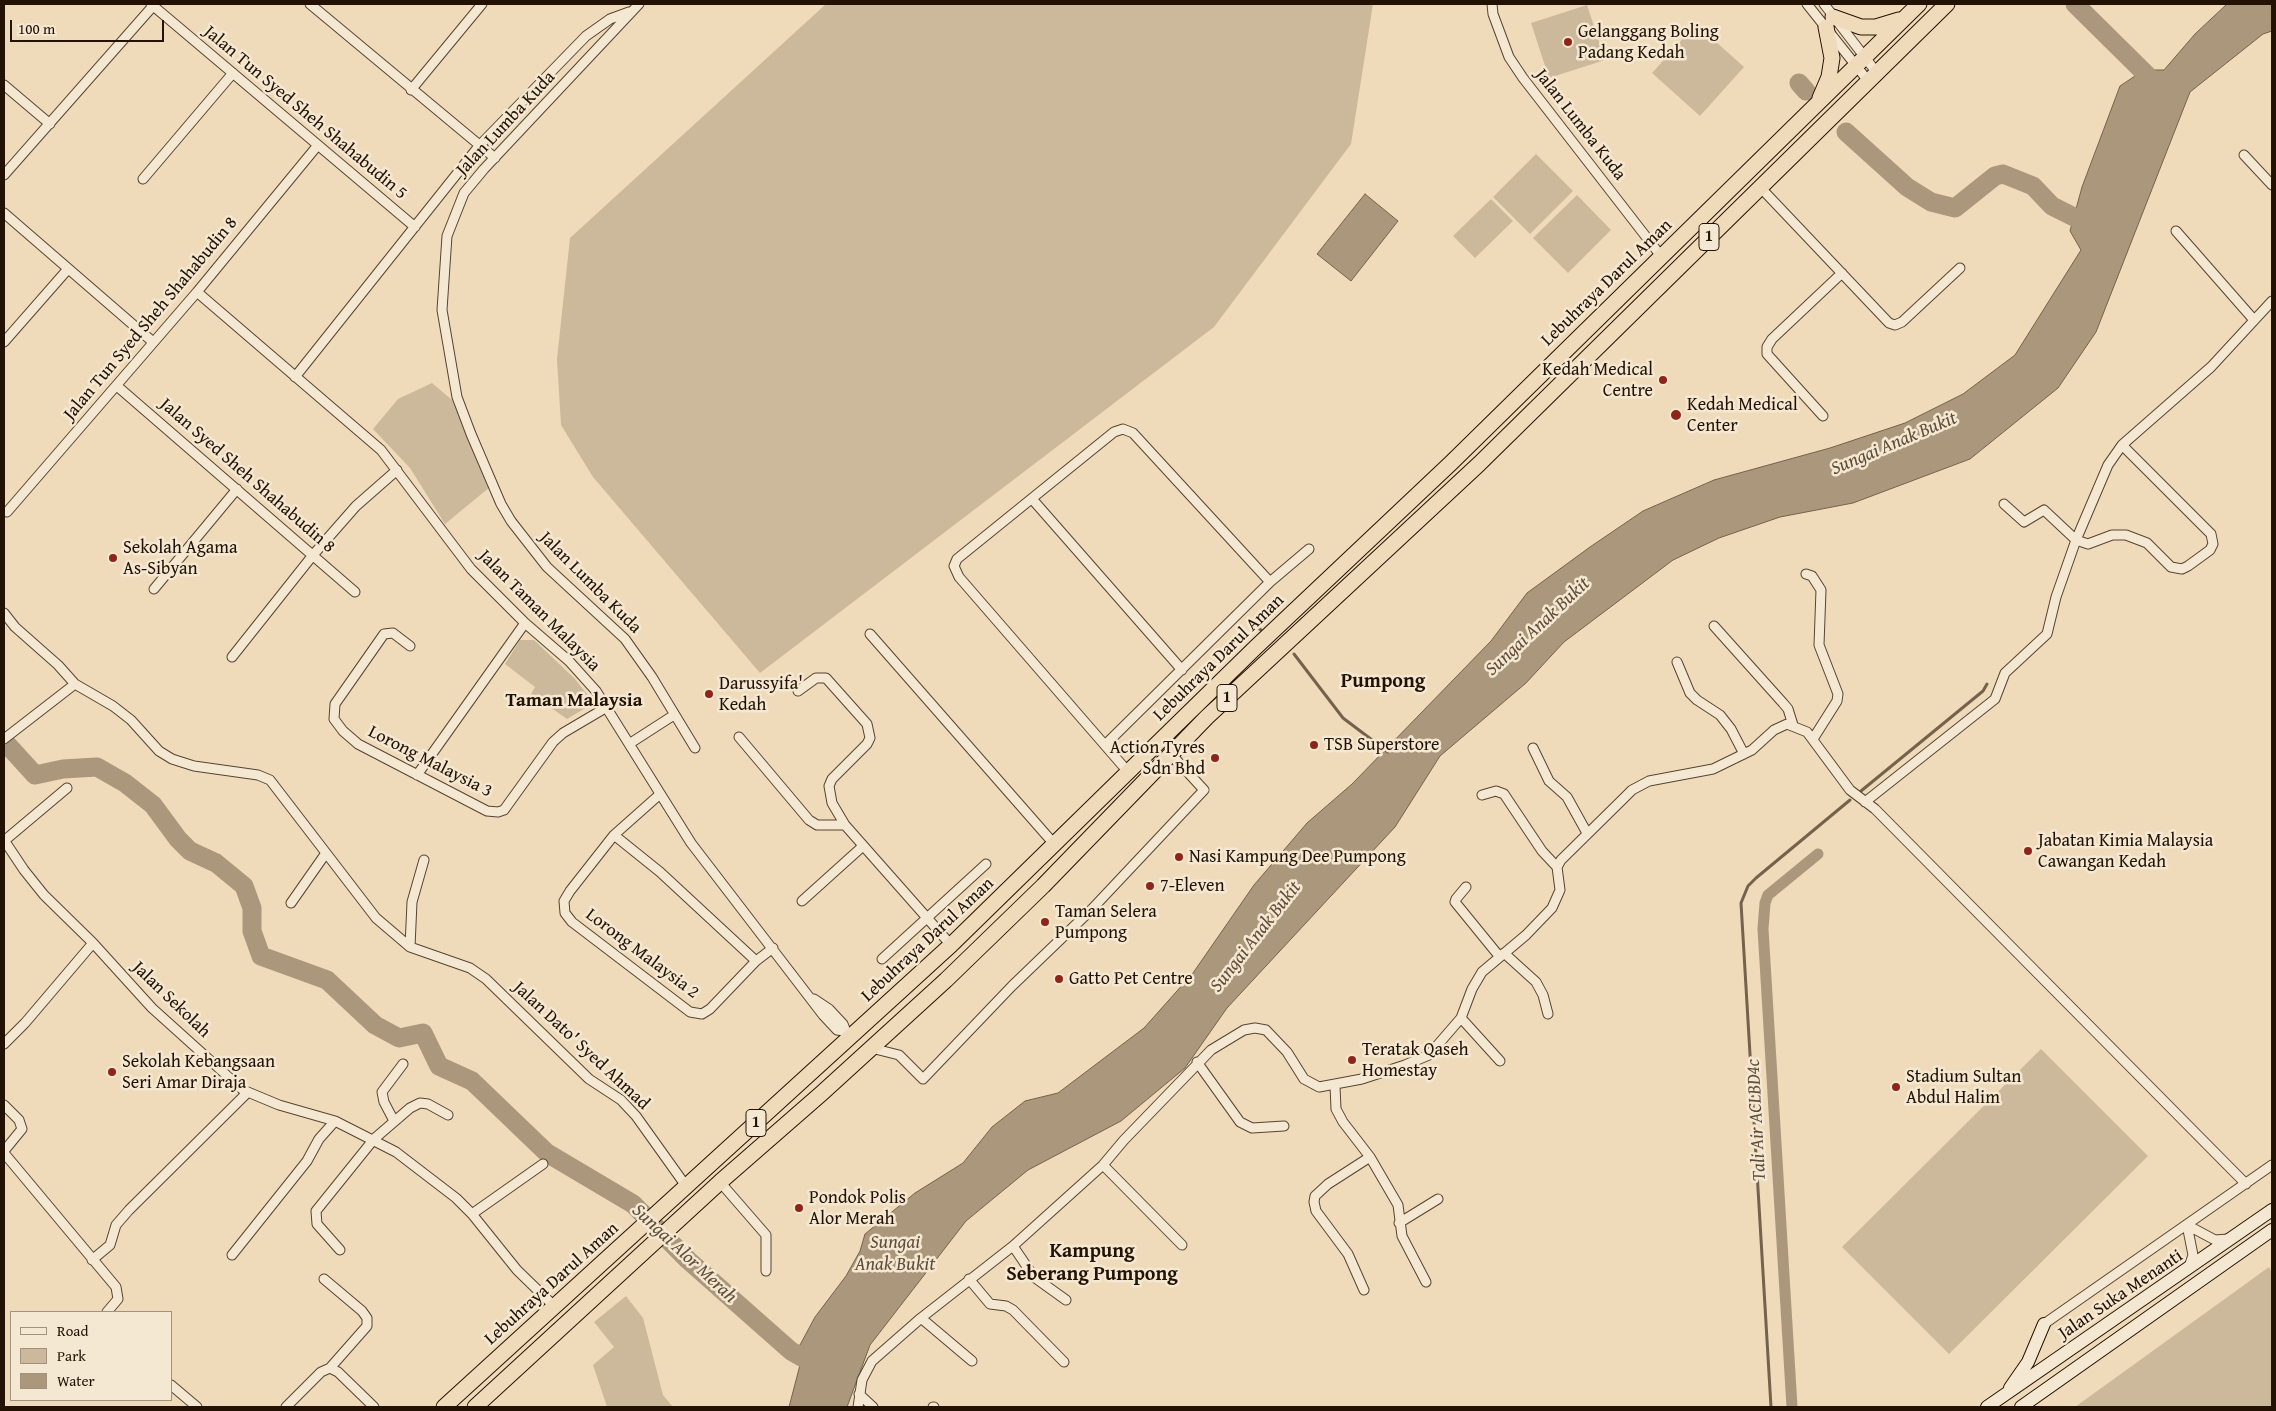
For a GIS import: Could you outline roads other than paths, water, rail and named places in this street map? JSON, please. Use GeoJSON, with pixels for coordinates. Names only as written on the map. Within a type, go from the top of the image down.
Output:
{"type":"FeatureCollection","features":[{"type":"Feature","properties":{"kind":"highway","name":"Lebuhraya Darul Aman"},"geometry":{"type":"LineString","coordinates":[[444,1407],[951,945],[1256,647],[1446,471],[1661,256],[1919,4]]}},
{"type":"Feature","properties":{"kind":"highway","name":"Lebuhraya Darul Aman"},"geometry":{"type":"LineString","coordinates":[[482,1404],[676,1222],[911,1012],[1043,886],[1171,754],[1268,658],[1479,464],[1759,186],[1947,4]]}},
{"type":"Feature","properties":{"kind":"highway"},"geometry":{"type":"LineString","coordinates":[[1816,106],[1828,76],[1832,58],[1830,22],[1862,27],[1876,27],[1903,19]]}},
{"type":"Feature","properties":{"kind":"highway"},"geometry":{"type":"LineString","coordinates":[[1435,504],[1446,471],[1479,464]]}},
{"type":"Feature","properties":{"kind":"highway"},"geometry":{"type":"LineString","coordinates":[[822,1093],[849,1052],[849,1037],[864,1040],[911,1012]]}},
{"type":"Feature","properties":{"kind":"main road","name":"Jalan Suka Menanti"},"geometry":{"type":"LineString","coordinates":[[1987,1407],[2186,1272],[2272,1210]]}},
{"type":"Feature","properties":{"kind":"main road","name":"Jalan Suka Menanti"},"geometry":{"type":"LineString","coordinates":[[2020,1407],[2272,1230]]}},
{"type":"Feature","properties":{"kind":"main road"},"geometry":{"type":"LineString","coordinates":[[2000,1399],[2028,1362],[2044,1324]]}},
{"type":"Feature","properties":{"kind":"street"},"geometry":{"type":"LineString","coordinates":[[310,4],[495,158]]}},
{"type":"Feature","properties":{"kind":"street"},"geometry":{"type":"LineString","coordinates":[[412,90],[482,4]]}},
{"type":"Feature","properties":{"kind":"street","name":"Jalan Lumba Kuda"},"geometry":{"type":"LineString","coordinates":[[639,4],[464,193],[447,236],[442,310],[457,397],[501,504],[533,552],[564,584],[625,639],[652,677],[695,748]]}},
{"type":"Feature","properties":{"kind":"street","name":"Jalan Lumba Kuda"},"geometry":{"type":"LineString","coordinates":[[1492,4],[1493,14],[1509,57],[1523,78],[1661,256]]}},
{"type":"Feature","properties":{"kind":"street"},"geometry":{"type":"LineString","coordinates":[[1807,4],[1830,22],[1873,77]]}},
{"type":"Feature","properties":{"kind":"street"},"geometry":{"type":"LineString","coordinates":[[1824,4],[1830,22],[1859,61]]}},
{"type":"Feature","properties":{"kind":"street"},"geometry":{"type":"LineString","coordinates":[[4,175],[152,5]]}},
{"type":"Feature","properties":{"kind":"street","name":"Jalan Tun Syed Sheh Shahabudin 5"},"geometry":{"type":"LineString","coordinates":[[152,5],[414,227]]}},
{"type":"Feature","properties":{"kind":"street"},"geometry":{"type":"LineString","coordinates":[[295,377],[479,146],[586,36],[610,19],[632,11]]}},
{"type":"Feature","properties":{"kind":"street"},"geometry":{"type":"LineString","coordinates":[[143,179],[233,73]]}},
{"type":"Feature","properties":{"kind":"street"},"geometry":{"type":"LineString","coordinates":[[4,85],[50,124]]}},
{"type":"Feature","properties":{"kind":"street","name":"Jalan Tun Syed Sheh Shahabudin 8"},"geometry":{"type":"LineString","coordinates":[[7,512],[197,292],[318,146]]}},
{"type":"Feature","properties":{"kind":"street"},"geometry":{"type":"LineString","coordinates":[[2244,155],[2272,185]]}},
{"type":"Feature","properties":{"kind":"street"},"geometry":{"type":"LineString","coordinates":[[1759,186],[1889,323],[1902,322],[1960,268]]}},
{"type":"Feature","properties":{"kind":"street"},"geometry":{"type":"LineString","coordinates":[[4,213],[153,342]]}},
{"type":"Feature","properties":{"kind":"street"},"geometry":{"type":"LineString","coordinates":[[2176,231],[2254,320]]}},
{"type":"Feature","properties":{"kind":"street"},"geometry":{"type":"LineString","coordinates":[[4,342],[68,269]]}},
{"type":"Feature","properties":{"kind":"street"},"geometry":{"type":"LineString","coordinates":[[1823,416],[1767,354],[1767,347],[1842,273]]}},
{"type":"Feature","properties":{"kind":"street","name":"Jalan Taman Malaysia"},"geometry":{"type":"LineString","coordinates":[[197,292],[381,450],[471,569],[524,623],[582,675],[607,707],[658,795],[691,843],[837,1030],[849,1037]]}},
{"type":"Feature","properties":{"kind":"street"},"geometry":{"type":"LineString","coordinates":[[1865,802],[1995,699],[2005,673],[2047,634],[2056,597],[2076,540],[2108,465],[2122,445],[2211,367],[2272,301]]}},
{"type":"Feature","properties":{"kind":"street","name":"Jalan Syed Sheh Shahabudin 8"},"geometry":{"type":"LineString","coordinates":[[117,386],[355,592]]}},
{"type":"Feature","properties":{"kind":"street"},"geometry":{"type":"LineString","coordinates":[[1129,773],[956,571],[954,566],[958,559],[1033,500],[1118,429],[1127,430],[1133,434],[1270,582]]}},
{"type":"Feature","properties":{"kind":"street"},"geometry":{"type":"LineString","coordinates":[[2004,504],[2024,522],[2030,521],[2041,510],[2048,512],[2076,540],[2088,544],[2120,534],[2137,538],[2147,543],[2171,567],[2176,569],[2188,566],[2210,550],[2214,539],[2207,528],[2122,445]]}},
{"type":"Feature","properties":{"kind":"street"},"geometry":{"type":"LineString","coordinates":[[232,657],[313,555],[367,495],[398,470]]}},
{"type":"Feature","properties":{"kind":"street"},"geometry":{"type":"LineString","coordinates":[[154,589],[237,490]]}},
{"type":"Feature","properties":{"kind":"street"},"geometry":{"type":"LineString","coordinates":[[1033,500],[1182,670]]}},
{"type":"Feature","properties":{"kind":"street"},"geometry":{"type":"LineString","coordinates":[[1105,745],[1270,582],[1309,549]]}},
{"type":"Feature","properties":{"kind":"street"},"geometry":{"type":"LineString","coordinates":[[1806,574],[1812,576],[1821,590],[1818,638],[1824,662],[1838,694],[1837,701],[1813,739]]}},
{"type":"Feature","properties":{"kind":"street","name":"Jalan Dato' Syed Ahmad"},"geometry":{"type":"LineString","coordinates":[[4,613],[14,627],[52,659],[75,684],[119,710],[131,720],[159,751],[172,759],[194,766],[258,774],[270,780],[376,918],[410,947],[470,968],[486,979],[589,1079],[621,1100],[636,1116],[686,1186]]}},
{"type":"Feature","properties":{"kind":"street"},"geometry":{"type":"LineString","coordinates":[[417,775],[524,623]]}},
{"type":"Feature","properties":{"kind":"street"},"geometry":{"type":"LineString","coordinates":[[1714,626],[1788,709],[1793,725]]}},
{"type":"Feature","properties":{"kind":"street","name":"Lorong Malaysia 3"},"geometry":{"type":"LineString","coordinates":[[410,646],[393,633],[384,634],[335,704],[333,711],[338,726],[349,738],[487,811],[498,812],[509,805],[553,742],[563,733],[607,707]]}},
{"type":"Feature","properties":{"kind":"street"},"geometry":{"type":"LineString","coordinates":[[870,634],[1055,845]]}},
{"type":"Feature","properties":{"kind":"street"},"geometry":{"type":"LineString","coordinates":[[1677,662],[1690,693],[1697,700],[1720,715],[1731,729],[1744,754]]}},
{"type":"Feature","properties":{"kind":"street"},"geometry":{"type":"LineString","coordinates":[[798,691],[816,678],[826,678],[861,717],[869,731],[867,744],[832,779],[829,786],[834,810],[845,825],[951,945]]}},
{"type":"Feature","properties":{"kind":"street"},"geometry":{"type":"LineString","coordinates":[[4,739],[75,684]]}},
{"type":"Feature","properties":{"kind":"street"},"geometry":{"type":"LineString","coordinates":[[629,744],[674,715]]}},
{"type":"Feature","properties":{"kind":"street"},"geometry":{"type":"LineString","coordinates":[[1557,867],[1587,833],[1624,796],[1640,785],[1713,769],[1744,754],[1779,727],[1793,725],[1802,729],[1813,739],[1850,790],[1875,809],[2246,1184]]}},
{"type":"Feature","properties":{"kind":"street"},"geometry":{"type":"LineString","coordinates":[[739,737],[809,820],[817,825],[845,825]]}},
{"type":"Feature","properties":{"kind":"street"},"geometry":{"type":"LineString","coordinates":[[1533,748],[1549,781],[1567,797],[1587,833]]}},
{"type":"Feature","properties":{"kind":"street"},"geometry":{"type":"LineString","coordinates":[[871,1048],[899,1055],[923,1079],[1012,986],[1092,909],[1204,790],[1171,754]]}},
{"type":"Feature","properties":{"kind":"street"},"geometry":{"type":"LineString","coordinates":[[4,840],[67,788]]}},
{"type":"Feature","properties":{"kind":"street"},"geometry":{"type":"LineString","coordinates":[[858,1407],[862,1380],[872,1361],[921,1318],[1013,1246],[1103,1164],[1197,1062],[1211,1050],[1240,1032],[1250,1028],[1260,1028],[1274,1036],[1309,1083],[1319,1087],[1335,1086],[1405,1065],[1429,1055],[1461,1018],[1472,989],[1482,972],[1526,935],[1557,900],[1560,890],[1557,867],[1534,839],[1504,794],[1496,791],[1482,795]]}},
{"type":"Feature","properties":{"kind":"street","name":"Lorong Malaysia 2"},"geometry":{"type":"LineString","coordinates":[[658,795],[614,835],[564,901],[565,913],[572,922],[690,1012],[702,1014],[710,1009],[756,961],[773,948]]}},
{"type":"Feature","properties":{"kind":"street"},"geometry":{"type":"LineString","coordinates":[[614,835],[660,872],[756,961]]}},
{"type":"Feature","properties":{"kind":"street","name":"Jalan Sekolah"},"geometry":{"type":"LineString","coordinates":[[4,840],[44,895],[92,943],[152,1008],[248,1092],[280,1105],[335,1121],[374,1139],[396,1152],[443,1187],[472,1214],[517,1270],[554,1306]]}},
{"type":"Feature","properties":{"kind":"street"},"geometry":{"type":"LineString","coordinates":[[802,901],[864,846]]}},
{"type":"Feature","properties":{"kind":"street"},"geometry":{"type":"LineString","coordinates":[[290,903],[326,853]]}},
{"type":"Feature","properties":{"kind":"street"},"geometry":{"type":"LineString","coordinates":[[410,947],[412,902],[424,860]]}},
{"type":"Feature","properties":{"kind":"street"},"geometry":{"type":"LineString","coordinates":[[882,959],[986,864]]}},
{"type":"Feature","properties":{"kind":"street"},"geometry":{"type":"LineString","coordinates":[[1466,888],[1455,902],[1502,954],[1536,982],[1543,995],[1548,1014]]}},
{"type":"Feature","properties":{"kind":"street"},"geometry":{"type":"LineString","coordinates":[[4,1044],[25,1023],[92,943]]}},
{"type":"Feature","properties":{"kind":"street"},"geometry":{"type":"LineString","coordinates":[[1461,1018],[1500,1061]]}},
{"type":"Feature","properties":{"kind":"street"},"geometry":{"type":"LineString","coordinates":[[1197,1062],[1240,1122],[1252,1128],[1284,1126]]}},
{"type":"Feature","properties":{"kind":"street"},"geometry":{"type":"LineString","coordinates":[[394,1121],[384,1102],[382,1092],[403,1064]]}},
{"type":"Feature","properties":{"kind":"street"},"geometry":{"type":"LineString","coordinates":[[1335,1086],[1335,1103],[1343,1122],[1370,1156],[1400,1209],[1399,1223],[1402,1236],[1426,1282]]}},
{"type":"Feature","properties":{"kind":"street"},"geometry":{"type":"LineString","coordinates":[[92,1260],[110,1245],[116,1225],[128,1210],[248,1092]]}},
{"type":"Feature","properties":{"kind":"street"},"geometry":{"type":"LineString","coordinates":[[340,1250],[317,1224],[316,1211],[374,1139],[394,1121],[420,1103],[428,1104],[448,1115]]}},
{"type":"Feature","properties":{"kind":"street"},"geometry":{"type":"LineString","coordinates":[[4,1105],[19,1120],[22,1129],[4,1152],[119,1292],[117,1302],[108,1311]]}},
{"type":"Feature","properties":{"kind":"street"},"geometry":{"type":"LineString","coordinates":[[232,1255],[307,1161],[319,1139],[335,1121]]}},
{"type":"Feature","properties":{"kind":"street"},"geometry":{"type":"LineString","coordinates":[[1364,1290],[1348,1254],[1316,1211],[1314,1196],[1337,1177],[1370,1156]]}},
{"type":"Feature","properties":{"kind":"street"},"geometry":{"type":"LineString","coordinates":[[472,1214],[543,1164]]}},
{"type":"Feature","properties":{"kind":"street"},"geometry":{"type":"LineString","coordinates":[[1103,1164],[1182,1245]]}},
{"type":"Feature","properties":{"kind":"street"},"geometry":{"type":"LineString","coordinates":[[2044,1324],[2272,1166]]}},
{"type":"Feature","properties":{"kind":"street"},"geometry":{"type":"LineString","coordinates":[[720,1182],[766,1235],[766,1271]]}},
{"type":"Feature","properties":{"kind":"street"},"geometry":{"type":"LineString","coordinates":[[1399,1223],[1438,1199]]}},
{"type":"Feature","properties":{"kind":"street"},"geometry":{"type":"LineString","coordinates":[[2187,1225],[2215,1240],[2238,1236]]}},
{"type":"Feature","properties":{"kind":"street"},"geometry":{"type":"LineString","coordinates":[[2186,1272],[2193,1255],[2187,1225]]}},
{"type":"Feature","properties":{"kind":"street"},"geometry":{"type":"LineString","coordinates":[[1013,1246],[1034,1277],[1066,1300]]}},
{"type":"Feature","properties":{"kind":"street"},"geometry":{"type":"LineString","coordinates":[[286,1407],[321,1372],[330,1368],[367,1326],[367,1318],[362,1310],[324,1279]]}},
{"type":"Feature","properties":{"kind":"street"},"geometry":{"type":"LineString","coordinates":[[969,1279],[990,1304],[1006,1306],[1013,1310],[1064,1362]]}},
{"type":"Feature","properties":{"kind":"street"},"geometry":{"type":"LineString","coordinates":[[921,1318],[972,1361]]}},
{"type":"Feature","properties":{"kind":"street"},"geometry":{"type":"LineString","coordinates":[[330,1368],[338,1372],[374,1407]]}},
{"type":"Feature","properties":{"kind":"street"},"geometry":{"type":"LineString","coordinates":[[172,1386],[197,1407]]}},
{"type":"Feature","properties":{"kind":"street"},"geometry":{"type":"LineString","coordinates":[[859,1394],[873,1407]]}},
{"type":"Feature","properties":{"kind":"water","name":"Sungai Anak Bukit"},"geometry":{"type":"Polygon","coordinates":[[[2227,4],[2272,4],[2272,31],[2263,34],[2190,92],[2096,332],[2058,388],[1970,459],[1853,503],[1780,517],[1719,538],[1673,560],[1564,642],[1526,683],[1440,756],[1395,827],[1227,1008],[1185,1068],[1121,1121],[1028,1170],[966,1221],[870,1345],[847,1407],[789,1407],[800,1365],[791,1351],[800,1345],[815,1317],[846,1276],[860,1251],[865,1234],[915,1193],[963,1163],[992,1127],[1025,1101],[1058,1093],[1144,1028],[1193,973],[1254,885],[1307,823],[1352,784],[1491,641],[1527,593],[1643,511],[1714,480],[1830,448],[1905,423],[1963,394],[2015,355],[2081,250],[2070,231],[2082,187],[2120,86],[2144,70],[2164,70],[2195,34],[2227,4]]]}},
{"type":"Feature","properties":{"kind":"water"},"geometry":{"type":"Polygon","coordinates":[[[1365,194],[1398,221],[1351,281],[1317,254],[1365,194]]]}},
{"type":"Feature","properties":{"kind":"waterway"},"geometry":{"type":"LineString","coordinates":[[2075,4],[2161,89]]}},
{"type":"Feature","properties":{"kind":"waterway"},"geometry":{"type":"LineString","coordinates":[[1799,83],[1806,91]]}},
{"type":"Feature","properties":{"kind":"waterway"},"geometry":{"type":"LineString","coordinates":[[1846,132],[1907,187],[1931,202],[1955,208],[1995,176],[2003,174],[2033,186],[2052,206],[2096,228]]}},
{"type":"Feature","properties":{"kind":"waterway"},"geometry":{"type":"LineString","coordinates":[[1257,627],[1261,630]]}},
{"type":"Feature","properties":{"kind":"waterway"},"geometry":{"type":"LineString","coordinates":[[1294,654],[1343,718],[1388,752]]}},
{"type":"Feature","properties":{"kind":"waterway"},"geometry":{"type":"LineString","coordinates":[[1861,791],[1983,691],[1987,684]]}},
{"type":"Feature","properties":{"kind":"waterway","name":"Sungai Alor Merah"},"geometry":{"type":"LineString","coordinates":[[4,741],[35,775],[63,769],[97,767],[125,783],[153,805],[178,839],[190,851],[216,863],[244,886],[252,908],[252,931],[261,956],[327,980],[375,1025],[399,1038],[423,1033],[439,1066],[472,1081],[547,1153],[633,1204],[688,1260],[791,1351],[812,1363]]}},
{"type":"Feature","properties":{"kind":"waterway"},"geometry":{"type":"LineString","coordinates":[[1771,1407],[1741,903],[1748,886],[1756,878],[1850,800]]}},
{"type":"Feature","properties":{"kind":"waterway","name":"Tali Air ACLBD4c"},"geometry":{"type":"LineString","coordinates":[[1792,1407],[1763,929],[1765,903],[1768,895],[1818,854]]}},
{"type":"Feature","properties":{"kind":"place","name":"Gelanggang Boling Padang Kedah"},"geometry":{"type":"Point","coordinates":[1568,42]}},
{"type":"Feature","properties":{"kind":"place","name":"Kedah Medical Centre"},"geometry":{"type":"Point","coordinates":[1663,380]}},
{"type":"Feature","properties":{"kind":"place","name":"Kedah Medical Center"},"geometry":{"type":"Point","coordinates":[1676,415]}},
{"type":"Feature","properties":{"kind":"place","name":"Sekolah Agama As-Sibyan"},"geometry":{"type":"Point","coordinates":[113,558]}},
{"type":"Feature","properties":{"kind":"place","name":"Darussyifa' Kedah"},"geometry":{"type":"Point","coordinates":[709,694]}},
{"type":"Feature","properties":{"kind":"place","name":"TSB Superstore"},"geometry":{"type":"Point","coordinates":[1314,745]}},
{"type":"Feature","properties":{"kind":"place","name":"Action Tyres Sdn Bhd"},"geometry":{"type":"Point","coordinates":[1215,758]}},
{"type":"Feature","properties":{"kind":"place","name":"Jabatan Kimia Malaysia Cawangan Kedah"},"geometry":{"type":"Point","coordinates":[2028,851]}},
{"type":"Feature","properties":{"kind":"place","name":"Nasi Kampung Dee Pumpong"},"geometry":{"type":"Point","coordinates":[1179,857]}},
{"type":"Feature","properties":{"kind":"place","name":"7-Eleven"},"geometry":{"type":"Point","coordinates":[1150,886]}},
{"type":"Feature","properties":{"kind":"place","name":"Taman Selera Pumpong"},"geometry":{"type":"Point","coordinates":[1045,922]}},
{"type":"Feature","properties":{"kind":"place","name":"Gatto Pet Centre"},"geometry":{"type":"Point","coordinates":[1059,979]}},
{"type":"Feature","properties":{"kind":"place","name":"Teratak Qaseh Homestay"},"geometry":{"type":"Point","coordinates":[1352,1060]}},
{"type":"Feature","properties":{"kind":"place","name":"Sekolah Kebangsaan Seri Amar Diraja"},"geometry":{"type":"Point","coordinates":[112,1072]}},
{"type":"Feature","properties":{"kind":"place","name":"Stadium Sultan Abdul Halim"},"geometry":{"type":"Point","coordinates":[1896,1087]}},
{"type":"Feature","properties":{"kind":"place","name":"Pondok Polis Alor Merah"},"geometry":{"type":"Point","coordinates":[799,1208]}},
{"type":"Feature","properties":{"kind":"district","name":"Pumpong"},"geometry":{"type":"Point","coordinates":[1383,682]}},
{"type":"Feature","properties":{"kind":"district","name":"Taman Malaysia"},"geometry":{"type":"Point","coordinates":[574,701]}},
{"type":"Feature","properties":{"kind":"district","name":"Kampung Seberang Pumpong"},"geometry":{"type":"Point","coordinates":[1092,1264]}}]}
